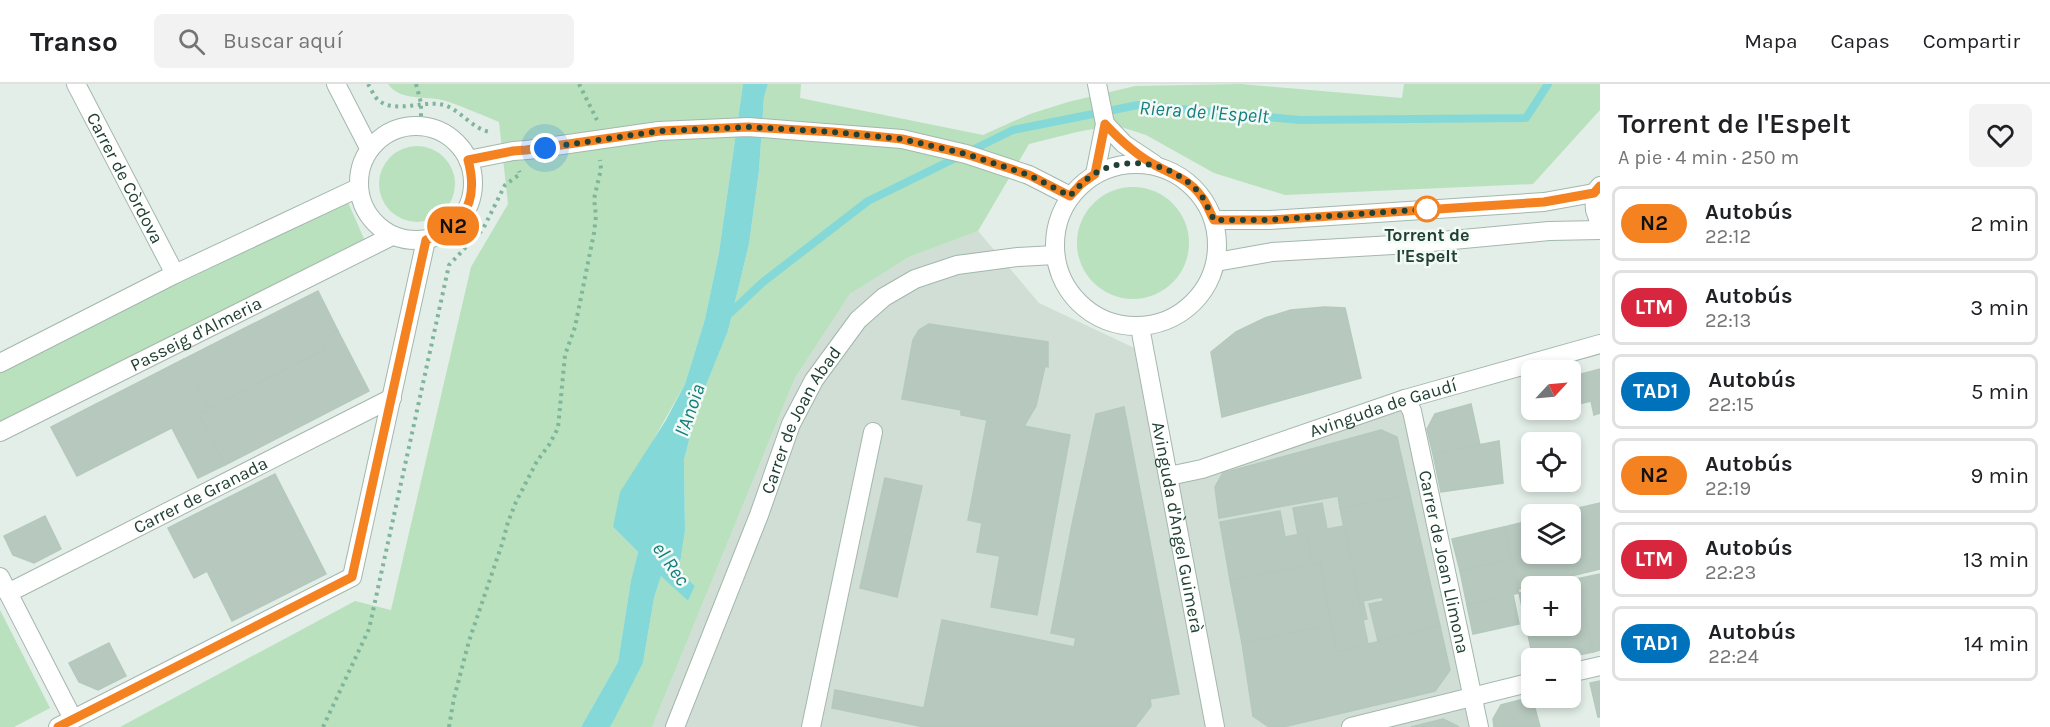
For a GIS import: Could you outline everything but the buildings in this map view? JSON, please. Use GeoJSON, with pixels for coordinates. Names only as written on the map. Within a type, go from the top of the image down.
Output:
{"type":"FeatureCollection","features":[{"type":"Feature","properties":{"kind":"street","name":"Carrer de Còrdova"},"geometry":{"type":"LineString","coordinates":[[76,84],[176,274]]}},
{"type":"Feature","properties":{"kind":"street"},"geometry":{"type":"LineString","coordinates":[[336,84],[369,148]]}},
{"type":"Feature","properties":{"kind":"street"},"geometry":{"type":"LineString","coordinates":[[1095,174],[1105,124],[1098,89]]}},
{"type":"Feature","properties":{"kind":"street"},"geometry":{"type":"LineString","coordinates":[[1105,124],[1124,144],[1155,165],[1181,177],[1188,183],[1201,196],[1214,220],[1217,234],[1216,262],[1209,283],[1196,300],[1180,314],[1161,323],[1140,327],[1119,325],[1083,308],[1070,292],[1060,274],[1055,255],[1055,234],[1060,214],[1070,196],[1095,174],[1114,166],[1134,163],[1155,165]]}},
{"type":"Feature","properties":{"kind":"street"},"geometry":{"type":"LineString","coordinates":[[421,126],[436,129],[449,136],[460,147],[468,160],[473,176],[472,194],[466,210],[456,224],[442,234],[426,240],[409,240],[392,236],[379,228],[369,216],[358,188],[359,174],[369,148],[384,135],[401,127],[421,126]]}},
{"type":"Feature","properties":{"kind":"street"},"geometry":{"type":"LineString","coordinates":[[468,160],[513,151],[660,131],[748,127],[833,132],[902,139],[966,154],[1029,175],[1070,196]]}},
{"type":"Feature","properties":{"kind":"street"},"geometry":{"type":"LineString","coordinates":[[0,363],[176,274],[358,188]]}},
{"type":"Feature","properties":{"kind":"street"},"geometry":{"type":"LineString","coordinates":[[1214,220],[1269,220],[1544,202],[1597,190],[1595,210],[1600,224]]}},
{"type":"Feature","properties":{"kind":"street"},"geometry":{"type":"LineString","coordinates":[[1216,262],[1272,252],[1410,244],[1549,231],[1600,231]]}},
{"type":"Feature","properties":{"kind":"street","name":"Passeig d'Almeria"},"geometry":{"type":"LineString","coordinates":[[0,432],[392,236]]}},
{"type":"Feature","properties":{"kind":"street"},"geometry":{"type":"LineString","coordinates":[[4,585],[65,723],[352,577],[426,240]]}},
{"type":"Feature","properties":{"kind":"street","name":"Carrer de Joan Abad"},"geometry":{"type":"LineString","coordinates":[[675,727],[759,515],[791,424],[814,380],[858,320],[884,297],[915,279],[957,266],[1018,257],[1055,255]]}},
{"type":"Feature","properties":{"kind":"street","name":"Avinguda d'Àngel Guimerà"},"geometry":{"type":"LineString","coordinates":[[1140,327],[1215,727]]}},
{"type":"Feature","properties":{"kind":"street","name":"Avinguda de Gaudí"},"geometry":{"type":"LineString","coordinates":[[1169,476],[1202,469],[1405,399],[1600,344]]}},
{"type":"Feature","properties":{"kind":"street","name":"Carrer de Granada"},"geometry":{"type":"LineString","coordinates":[[4,585],[392,398]]}},
{"type":"Feature","properties":{"kind":"street","name":"Carrer de Joan Llimona"},"geometry":{"type":"LineString","coordinates":[[1405,399],[1412,411],[1479,727]]}},
{"type":"Feature","properties":{"kind":"street"},"geometry":{"type":"LineString","coordinates":[[811,727],[873,432]]}},
{"type":"Feature","properties":{"kind":"street"},"geometry":{"type":"LineString","coordinates":[[1581,670],[1600,666]]}},
{"type":"Feature","properties":{"kind":"street"},"geometry":{"type":"LineString","coordinates":[[1351,727],[1521,685]]}},
{"type":"Feature","properties":{"kind":"path"},"geometry":{"type":"LineString","coordinates":[[416,84],[421,103],[421,126]]}},
{"type":"Feature","properties":{"kind":"path"},"geometry":{"type":"LineString","coordinates":[[449,727],[469,641],[508,522],[537,461],[558,428],[565,355],[575,327],[594,233],[596,216],[594,200],[601,169],[599,125],[579,84]]}},
{"type":"Feature","properties":{"kind":"shaded area"},"geometry":{"type":"Polygon","coordinates":[[[978,231],[1039,303],[1147,354],[1168,476],[1402,403],[1475,727],[652,727],[795,378],[850,294],[909,257],[978,231]]]}},
{"type":"Feature","properties":{"kind":"green space"},"geometry":{"type":"Polygon","coordinates":[[[388,84],[743,84],[719,252],[705,319],[685,384],[647,451],[613,527],[638,552],[631,580],[618,662],[581,727],[120,727],[355,601],[391,610],[471,267],[508,204],[499,122],[446,101],[407,96],[393,90],[388,84]]]}},
{"type":"Feature","properties":{"kind":"green space"},"geometry":{"type":"Polygon","coordinates":[[[768,84],[801,84],[800,98],[983,135],[1030,114],[1068,102],[1135,86],[1241,84],[1402,98],[1404,84],[1600,84],[1600,110],[1533,184],[1285,195],[1214,173],[1146,135],[1115,125],[1029,144],[978,231],[909,257],[850,294],[795,378],[652,727],[610,727],[643,663],[654,598],[661,575],[688,601],[695,586],[679,570],[685,531],[684,460],[698,405],[728,331],[749,244],[759,171],[764,97],[768,84]]]}},
{"type":"Feature","properties":{"kind":"green space"},"geometry":{"type":"Polygon","coordinates":[[[417,146],[432,149],[444,157],[452,169],[455,184],[452,199],[444,211],[432,219],[417,222],[402,219],[390,211],[382,199],[379,184],[382,169],[390,157],[402,149],[417,146]]]}},
{"type":"Feature","properties":{"kind":"green space"},"geometry":{"type":"Polygon","coordinates":[[[1133,187],[1155,191],[1173,203],[1185,221],[1189,243],[1185,265],[1173,283],[1155,295],[1133,299],[1111,295],[1093,283],[1081,265],[1077,243],[1081,221],[1093,203],[1111,191],[1133,187]]]}},
{"type":"Feature","properties":{"kind":"green space"},"geometry":{"type":"Polygon","coordinates":[[[347,200],[365,241],[0,423],[0,370],[347,200]]]}},
{"type":"Feature","properties":{"kind":"green space"},"geometry":{"type":"Polygon","coordinates":[[[0,610],[50,708],[14,727],[0,727],[0,610]]]}},
{"type":"Feature","properties":{"kind":"water"},"geometry":{"type":"Polygon","coordinates":[[[743,84],[768,84],[764,97],[759,171],[749,244],[728,331],[698,405],[684,460],[685,531],[679,570],[695,586],[688,601],[661,576],[654,598],[643,663],[614,720],[610,727],[581,727],[618,662],[631,580],[638,552],[613,527],[620,492],[666,420],[685,384],[705,319],[719,252],[743,84]]]}},
{"type":"Feature","properties":{"kind":"waterway","name":"Riera de l'Espelt"},"geometry":{"type":"LineString","coordinates":[[727,316],[763,282],[868,201],[1013,130],[1138,105],[1300,120],[1526,118],[1548,84]]}},
{"type":"Feature","properties":{"kind":"bus line","name":"N2"},"geometry":{"type":"LineString","coordinates":[[58,727],[352,577],[426,240],[442,234],[456,224],[466,210],[472,194],[473,176],[468,160],[513,151],[660,131],[748,127],[833,132],[902,139],[966,154],[1029,175],[1070,196],[1095,174],[1105,124],[1124,144],[1155,165],[1181,177],[1201,196],[1214,220],[1269,220],[1544,202],[1594,193],[1600,186]]}},
{"type":"Feature","properties":{"kind":"place","name":"Torrent de l'Espelt"},"geometry":{"type":"Point","coordinates":[1427,209]}},
{"type":"Feature","properties":{"kind":"route"},"geometry":{"type":"LineString","coordinates":[[545,148],[660,131],[748,127],[833,132],[902,139],[966,154],[1029,175],[1070,196],[1095,174],[1114,166],[1134,163],[1155,165],[1181,177],[1201,196],[1214,220],[1269,220],[1432,209],[1427,209]]}},
{"type":"Feature","properties":{"kind":"water label","name":"l'Anoia"},"geometry":{"type":"Point","coordinates":[690,410]}},
{"type":"Feature","properties":{"kind":"water label","name":"el Rec"},"geometry":{"type":"Point","coordinates":[671,564]}}]}
